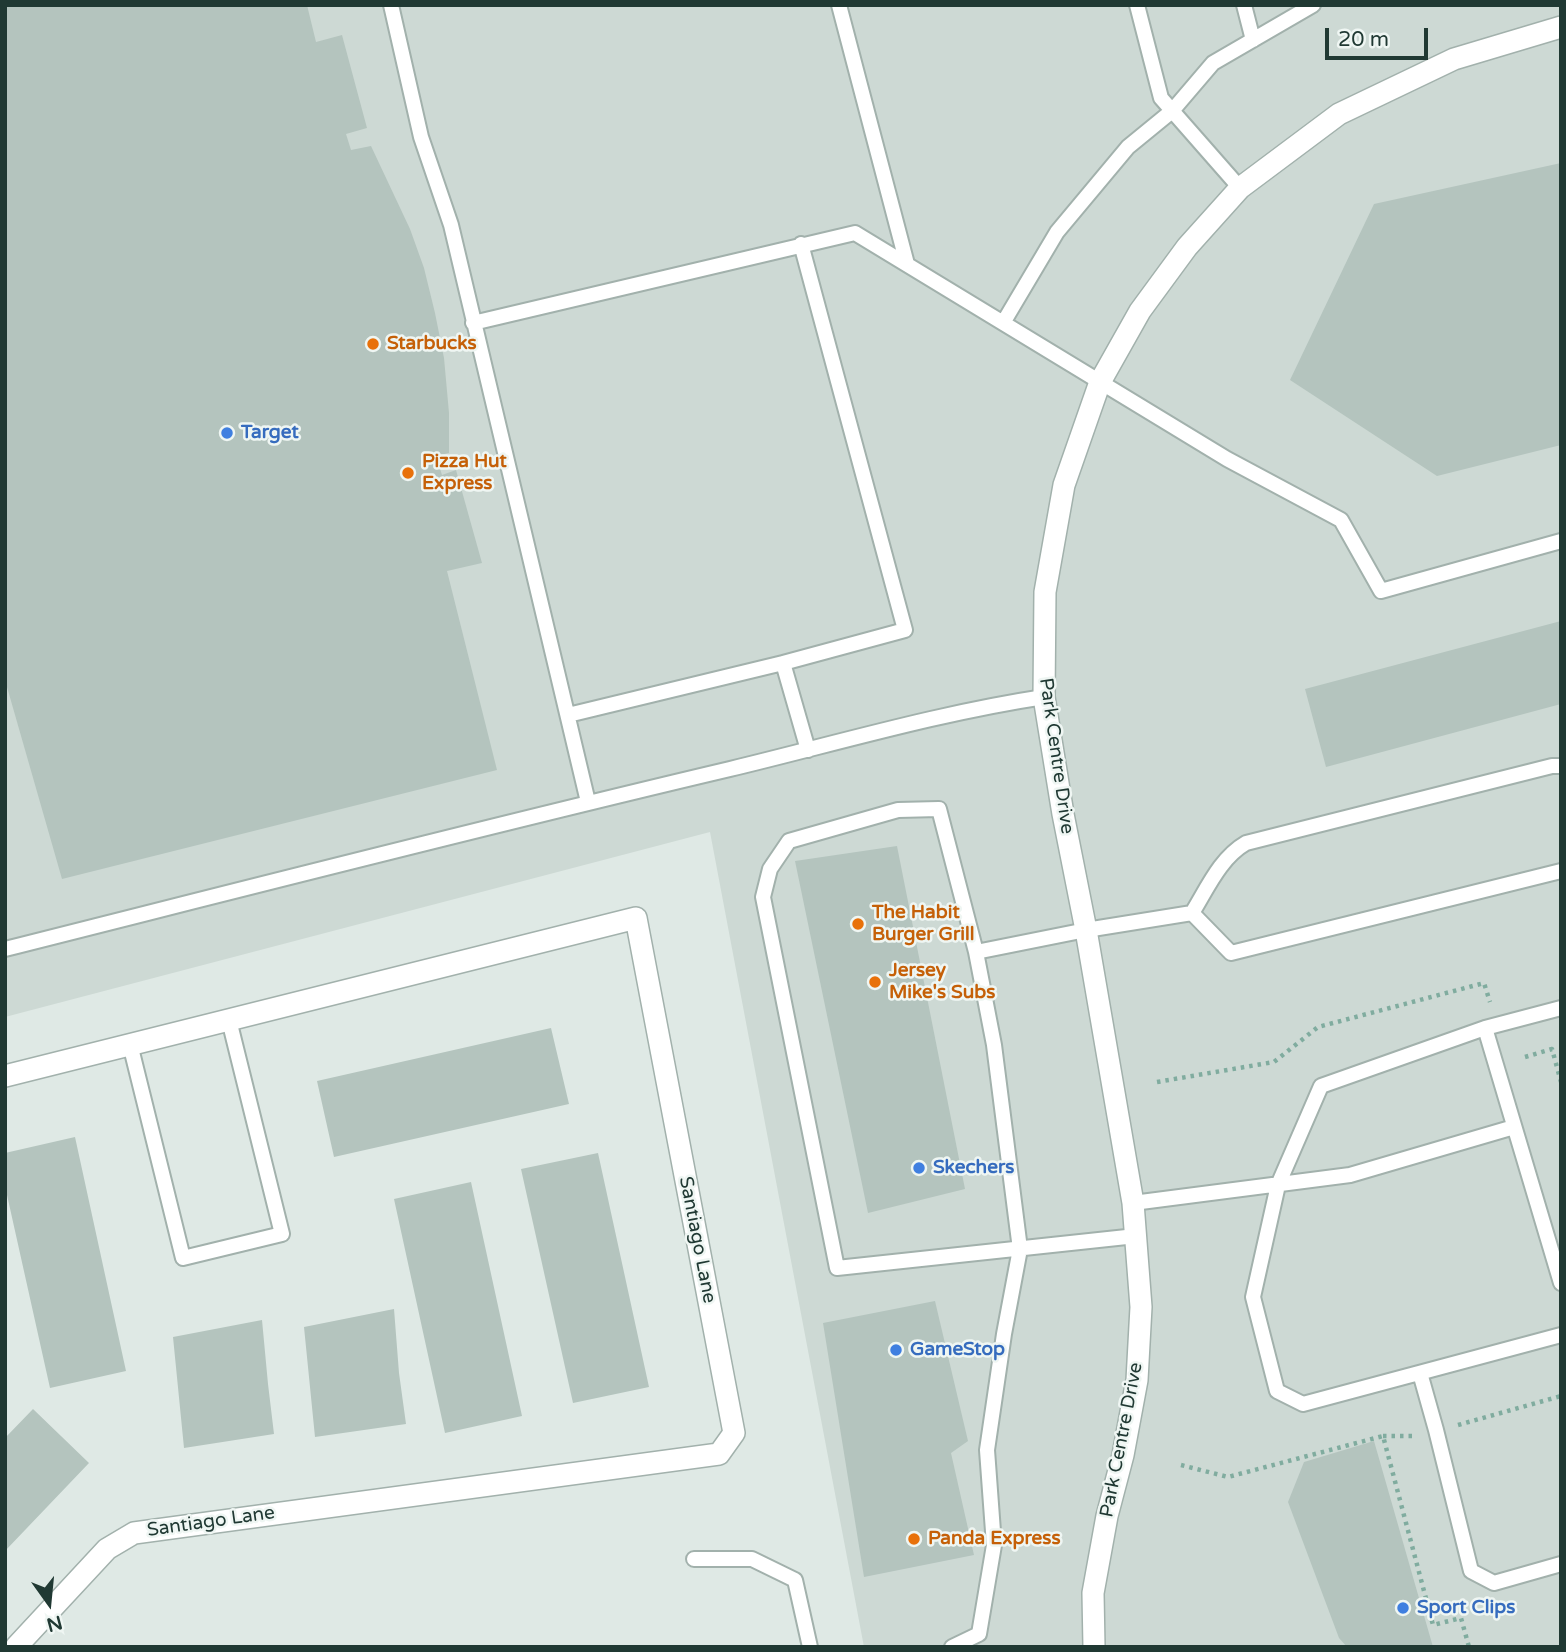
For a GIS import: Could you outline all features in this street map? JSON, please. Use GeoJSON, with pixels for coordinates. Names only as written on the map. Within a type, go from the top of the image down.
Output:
{"type":"FeatureCollection","features":[{"type":"Feature","properties":{"kind":"street","name":"Park Centre Drive"},"geometry":{"type":"LineString","coordinates":[[1094,1647],[1093,1593],[1137,1380],[1142,1307],[1133,1203],[1044,697],[1045,592],[1065,485],[1100,382],[1140,311],[1186,247],[1240,188],[1339,114],[1454,59],[1561,27]]}},
{"type":"Feature","properties":{"kind":"street","name":"Santiago Lane"},"geometry":{"type":"LineString","coordinates":[[5,1076],[636,918],[734,1433],[719,1454],[134,1533],[107,1549],[16,1647]]}},
{"type":"Feature","properties":{"kind":"lane"},"geometry":{"type":"LineString","coordinates":[[391,5],[421,137],[451,225],[588,802]]}},
{"type":"Feature","properties":{"kind":"lane"},"geometry":{"type":"LineString","coordinates":[[839,5],[907,264]]}},
{"type":"Feature","properties":{"kind":"lane"},"geometry":{"type":"LineString","coordinates":[[1137,5],[1161,98],[1240,188]]}},
{"type":"Feature","properties":{"kind":"lane"},"geometry":{"type":"LineString","coordinates":[[1244,5],[1253,40]]}},
{"type":"Feature","properties":{"kind":"lane"},"geometry":{"type":"LineString","coordinates":[[1003,323],[1057,232],[1128,147],[1172,111],[1213,63],[1312,5]]}},
{"type":"Feature","properties":{"kind":"lane"},"geometry":{"type":"LineString","coordinates":[[473,323],[800,244],[856,233],[1227,459],[1341,520],[1381,591],[1561,541]]}},
{"type":"Feature","properties":{"kind":"lane"},"geometry":{"type":"LineString","coordinates":[[568,715],[783,663],[905,630],[800,244]]}},
{"type":"Feature","properties":{"kind":"lane"},"geometry":{"type":"LineString","coordinates":[[783,663],[808,750]]}},
{"type":"Feature","properties":{"kind":"lane"},"geometry":{"type":"LineString","coordinates":[[5,949],[588,802],[974,709],[1044,697]]}},
{"type":"Feature","properties":{"kind":"lane"},"geometry":{"type":"LineString","coordinates":[[1192,914],[1226,858],[1246,843],[1552,766],[1561,766]]}},
{"type":"Feature","properties":{"kind":"lane"},"geometry":{"type":"LineString","coordinates":[[952,1647],[979,1634],[994,1545],[987,1450],[1020,1249],[994,1045],[976,953],[939,809],[898,810],[789,841],[770,869],[763,897],[837,1268],[1020,1249],[1136,1236]]}},
{"type":"Feature","properties":{"kind":"lane"},"geometry":{"type":"LineString","coordinates":[[1192,914],[1231,953],[1561,871]]}},
{"type":"Feature","properties":{"kind":"lane"},"geometry":{"type":"LineString","coordinates":[[976,953],[1086,930],[1192,914]]}},
{"type":"Feature","properties":{"kind":"lane"},"geometry":{"type":"LineString","coordinates":[[1561,1008],[1485,1028],[1321,1086],[1278,1185],[1253,1297],[1277,1391],[1303,1404],[1561,1335]]}},
{"type":"Feature","properties":{"kind":"lane"},"geometry":{"type":"LineString","coordinates":[[130,1044],[183,1258],[282,1234],[229,1020]]}},
{"type":"Feature","properties":{"kind":"lane"},"geometry":{"type":"LineString","coordinates":[[1485,1028],[1561,1283]]}},
{"type":"Feature","properties":{"kind":"lane"},"geometry":{"type":"LineString","coordinates":[[1133,1203],[1350,1175],[1514,1127]]}},
{"type":"Feature","properties":{"kind":"lane"},"geometry":{"type":"LineString","coordinates":[[1420,1373],[1471,1571],[1494,1583],[1561,1564]]}},
{"type":"Feature","properties":{"kind":"lane"},"geometry":{"type":"LineString","coordinates":[[694,1559],[752,1559],[794,1580],[810,1647]]}},
{"type":"Feature","properties":{"kind":"path"},"geometry":{"type":"LineString","coordinates":[[1157,1082],[1274,1062],[1318,1027],[1485,983],[1492,1010]]}},
{"type":"Feature","properties":{"kind":"path"},"geometry":{"type":"LineString","coordinates":[[1525,1057],[1552,1049],[1561,1082]]}},
{"type":"Feature","properties":{"kind":"path"},"geometry":{"type":"LineString","coordinates":[[1457,1425],[1561,1396]]}},
{"type":"Feature","properties":{"kind":"path"},"geometry":{"type":"LineString","coordinates":[[1383,1436],[1433,1625],[1461,1618],[1469,1647]]}},
{"type":"Feature","properties":{"kind":"path"},"geometry":{"type":"LineString","coordinates":[[1181,1465],[1228,1477],[1383,1436],[1413,1436]]}},
{"type":"Feature","properties":{"kind":"shaded area"},"geometry":{"type":"Polygon","coordinates":[[[5,5],[1561,5],[1561,1647],[864,1647],[710,832],[5,1017],[5,5]]]}},
{"type":"Feature","properties":{"kind":"building","name":"Target"},"geometry":{"type":"Polygon","coordinates":[[[5,5],[307,5],[316,42],[342,35],[367,128],[346,134],[351,150],[371,146],[410,229],[424,268],[435,313],[444,358],[449,413],[449,453],[436,456],[442,475],[456,470],[482,563],[447,571],[497,770],[62,879],[5,680],[5,5]]]}},
{"type":"Feature","properties":{"kind":"building"},"geometry":{"type":"Polygon","coordinates":[[[1561,163],[1561,445],[1437,476],[1290,380],[1374,204],[1561,163]]]}},
{"type":"Feature","properties":{"kind":"building"},"geometry":{"type":"Polygon","coordinates":[[[1561,621],[1561,704],[1326,767],[1305,689],[1561,621]]]}},
{"type":"Feature","properties":{"kind":"building"},"geometry":{"type":"Polygon","coordinates":[[[897,846],[965,1189],[868,1213],[795,861],[897,846]]]}},
{"type":"Feature","properties":{"kind":"building"},"geometry":{"type":"Polygon","coordinates":[[[551,1028],[569,1104],[334,1157],[317,1081],[551,1028]]]}},
{"type":"Feature","properties":{"kind":"building"},"geometry":{"type":"Polygon","coordinates":[[[75,1137],[126,1371],[50,1388],[5,1186],[5,1153],[75,1137]]]}},
{"type":"Feature","properties":{"kind":"building"},"geometry":{"type":"Polygon","coordinates":[[[598,1153],[649,1387],[573,1403],[521,1169],[598,1153]]]}},
{"type":"Feature","properties":{"kind":"building"},"geometry":{"type":"Polygon","coordinates":[[[471,1182],[522,1416],[445,1433],[394,1199],[471,1182]]]}},
{"type":"Feature","properties":{"kind":"building"},"geometry":{"type":"Polygon","coordinates":[[[935,1301],[968,1441],[951,1453],[974,1555],[864,1577],[823,1323],[935,1301]]]}},
{"type":"Feature","properties":{"kind":"building"},"geometry":{"type":"Polygon","coordinates":[[[394,1309],[406,1424],[315,1437],[304,1327],[394,1309]]]}},
{"type":"Feature","properties":{"kind":"building"},"geometry":{"type":"Polygon","coordinates":[[[262,1320],[274,1434],[184,1448],[173,1337],[262,1320]]]}},
{"type":"Feature","properties":{"kind":"building"},"geometry":{"type":"Polygon","coordinates":[[[33,1409],[89,1463],[5,1551],[5,1438],[33,1409]]]}},
{"type":"Feature","properties":{"kind":"building"},"geometry":{"type":"Polygon","coordinates":[[[1374,1441],[1433,1647],[1347,1647],[1339,1638],[1288,1502],[1304,1462],[1374,1441]]]}},
{"type":"Feature","properties":{"kind":"place","name":"Starbucks"},"geometry":{"type":"Point","coordinates":[373,344]}},
{"type":"Feature","properties":{"kind":"place","name":"Target"},"geometry":{"type":"Point","coordinates":[227,433]}},
{"type":"Feature","properties":{"kind":"place","name":"Pizza Hut Express"},"geometry":{"type":"Point","coordinates":[408,473]}},
{"type":"Feature","properties":{"kind":"place","name":"The Habit Burger Grill"},"geometry":{"type":"Point","coordinates":[858,924]}},
{"type":"Feature","properties":{"kind":"place","name":"Jersey Mike's Subs"},"geometry":{"type":"Point","coordinates":[875,982]}},
{"type":"Feature","properties":{"kind":"place","name":"Skechers"},"geometry":{"type":"Point","coordinates":[919,1168]}},
{"type":"Feature","properties":{"kind":"place","name":"GameStop"},"geometry":{"type":"Point","coordinates":[896,1350]}},
{"type":"Feature","properties":{"kind":"place","name":"Panda Express"},"geometry":{"type":"Point","coordinates":[914,1539]}},
{"type":"Feature","properties":{"kind":"place","name":"Sport Clips"},"geometry":{"type":"Point","coordinates":[1403,1608]}}]}
